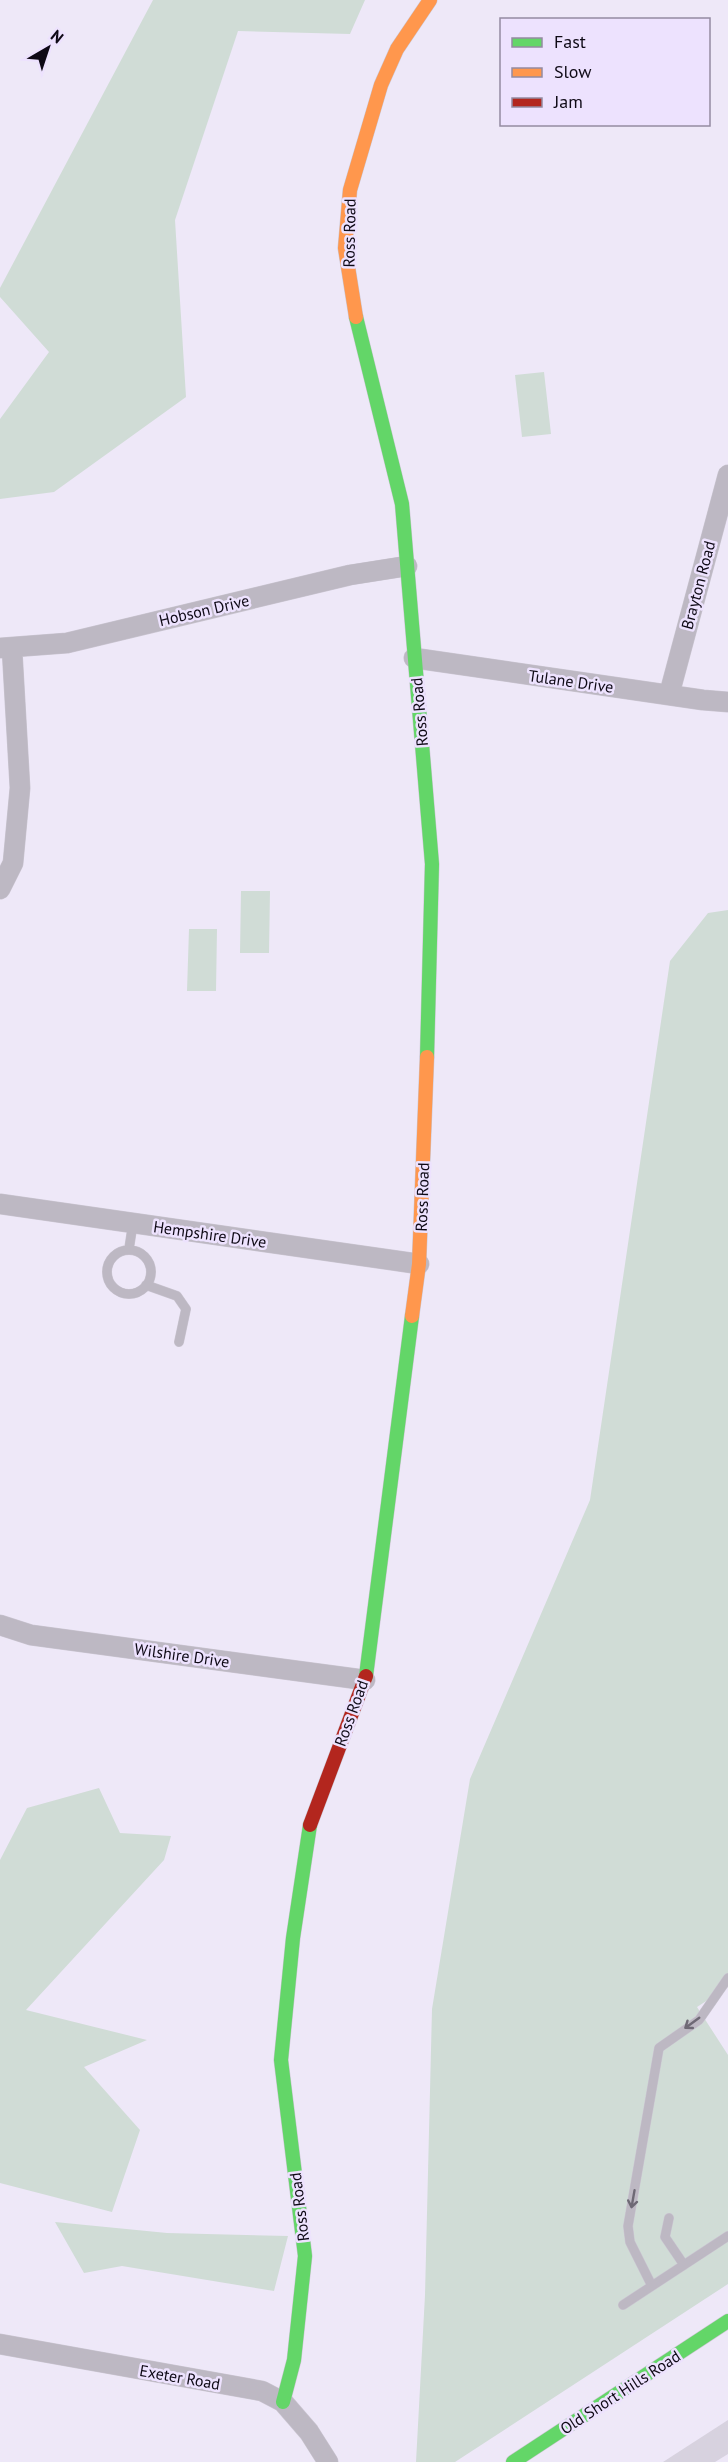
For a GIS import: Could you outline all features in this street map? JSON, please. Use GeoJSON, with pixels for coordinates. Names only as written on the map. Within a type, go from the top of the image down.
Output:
{"type":"FeatureCollection","features":[{"type":"Feature","properties":{"kind":"street","name":"Ross Road"},"geometry":{"type":"LineString","coordinates":[[283,2402],[291,2377],[305,2256],[281,2060],[293,1938],[310,1824],[364,1680],[419,1264],[432,864],[402,504],[350,293],[345,248],[350,190],[381,84],[397,49],[430,0]]}},
{"type":"Feature","properties":{"kind":"street","name":"Brayton Road"},"geometry":{"type":"LineString","coordinates":[[669,695],[728,475]]}},
{"type":"Feature","properties":{"kind":"street","name":"Hobson Drive"},"geometry":{"type":"LineString","coordinates":[[6,649],[67,643],[350,575],[407,567]]}},
{"type":"Feature","properties":{"kind":"street"},"geometry":{"type":"LineString","coordinates":[[0,889],[13,863],[20,788],[6,649]]}},
{"type":"Feature","properties":{"kind":"street","name":"Tulane Drive"},"geometry":{"type":"LineString","coordinates":[[414,658],[728,702]]}},
{"type":"Feature","properties":{"kind":"street","name":"Hempshire Drive"},"geometry":{"type":"LineString","coordinates":[[0,1204],[419,1264]]}},
{"type":"Feature","properties":{"kind":"street","name":"Wilshire Drive"},"geometry":{"type":"LineString","coordinates":[[0,1625],[31,1635],[364,1680]]}},
{"type":"Feature","properties":{"kind":"street","name":"Old Short Hills Road"},"geometry":{"type":"LineString","coordinates":[[522,2460],[728,2321]]}},
{"type":"Feature","properties":{"kind":"street","name":"Exeter Road"},"geometry":{"type":"LineString","coordinates":[[0,2344],[248,2388],[283,2402],[309,2432],[328,2462]]}},
{"type":"Feature","properties":{"kind":"lane"},"geometry":{"type":"LineString","coordinates":[[129,1249],[147,1260],[151,1273],[141,1290],[129,1294],[116,1289],[108,1278],[107,1271],[112,1259],[129,1249],[134,1223]]}},
{"type":"Feature","properties":{"kind":"lane"},"geometry":{"type":"LineString","coordinates":[[146,1285],[177,1296],[186,1309],[179,1342]]}},
{"type":"Feature","properties":{"kind":"lane"},"geometry":{"type":"LineString","coordinates":[[652,2286],[630,2242],[628,2226],[659,2048],[699,2020],[728,1978]]}},
{"type":"Feature","properties":{"kind":"lane"},"geometry":{"type":"LineString","coordinates":[[669,2218],[665,2237],[684,2265]]}},
{"type":"Feature","properties":{"kind":"lane"},"geometry":{"type":"LineString","coordinates":[[623,2305],[728,2236]]}},
{"type":"Feature","properties":{"kind":"shaded area"},"geometry":{"type":"Polygon","coordinates":[[[153,0],[365,0],[350,34],[238,31],[175,220],[186,397],[54,492],[0,499],[0,419],[49,352],[0,297],[0,288],[153,0]]]}},
{"type":"Feature","properties":{"kind":"shaded area"},"geometry":{"type":"Polygon","coordinates":[[[544,372],[551,434],[522,437],[515,375],[544,372]]]}},
{"type":"Feature","properties":{"kind":"shaded area"},"geometry":{"type":"Polygon","coordinates":[[[241,891],[270,891],[269,953],[240,953],[241,891]]]}},
{"type":"Feature","properties":{"kind":"shaded area"},"geometry":{"type":"Polygon","coordinates":[[[728,910],[728,1987],[697,2007],[728,2055],[728,2284],[455,2462],[416,2462],[425,2295],[432,2009],[470,1779],[590,1500],[670,961],[708,913],[728,910]]]}},
{"type":"Feature","properties":{"kind":"shaded area"},"geometry":{"type":"Polygon","coordinates":[[[189,929],[217,929],[216,991],[187,991],[189,929]]]}},
{"type":"Feature","properties":{"kind":"shaded area"},"geometry":{"type":"Polygon","coordinates":[[[99,1788],[120,1833],[171,1836],[164,1860],[26,2010],[147,2040],[84,2067],[140,2130],[112,2212],[0,2183],[0,1860],[27,1808],[99,1788]]]}},
{"type":"Feature","properties":{"kind":"shaded area"},"geometry":{"type":"Polygon","coordinates":[[[55,2222],[167,2233],[288,2236],[274,2291],[122,2266],[84,2273],[55,2222]]]}},
{"type":"Feature","properties":{"kind":"building"},"geometry":{"type":"Polygon","coordinates":[[[728,2420],[728,2454],[715,2462],[663,2462],[728,2420]]]}},
{"type":"Feature","properties":{"kind":"traffic: fast"},"geometry":{"type":"LineString","coordinates":[[356,317],[402,504],[432,864],[427,1057]]}},
{"type":"Feature","properties":{"kind":"traffic: fast"},"geometry":{"type":"LineString","coordinates":[[366,1676],[412,1316]]}},
{"type":"Feature","properties":{"kind":"traffic: fast"},"geometry":{"type":"LineString","coordinates":[[283,2402],[294,2360],[305,2256],[281,2060],[293,1938],[310,1825]]}},
{"type":"Feature","properties":{"kind":"traffic: fast"},"geometry":{"type":"LineString","coordinates":[[513,2462],[728,2321]]}},
{"type":"Feature","properties":{"kind":"traffic: slow"},"geometry":{"type":"LineString","coordinates":[[356,317],[345,248],[350,190],[381,85],[397,49],[430,0]]}},
{"type":"Feature","properties":{"kind":"traffic: slow"},"geometry":{"type":"LineString","coordinates":[[412,1316],[419,1264],[427,1057]]}},
{"type":"Feature","properties":{"kind":"traffic: jam"},"geometry":{"type":"LineString","coordinates":[[310,1825],[366,1676]]}}]}
